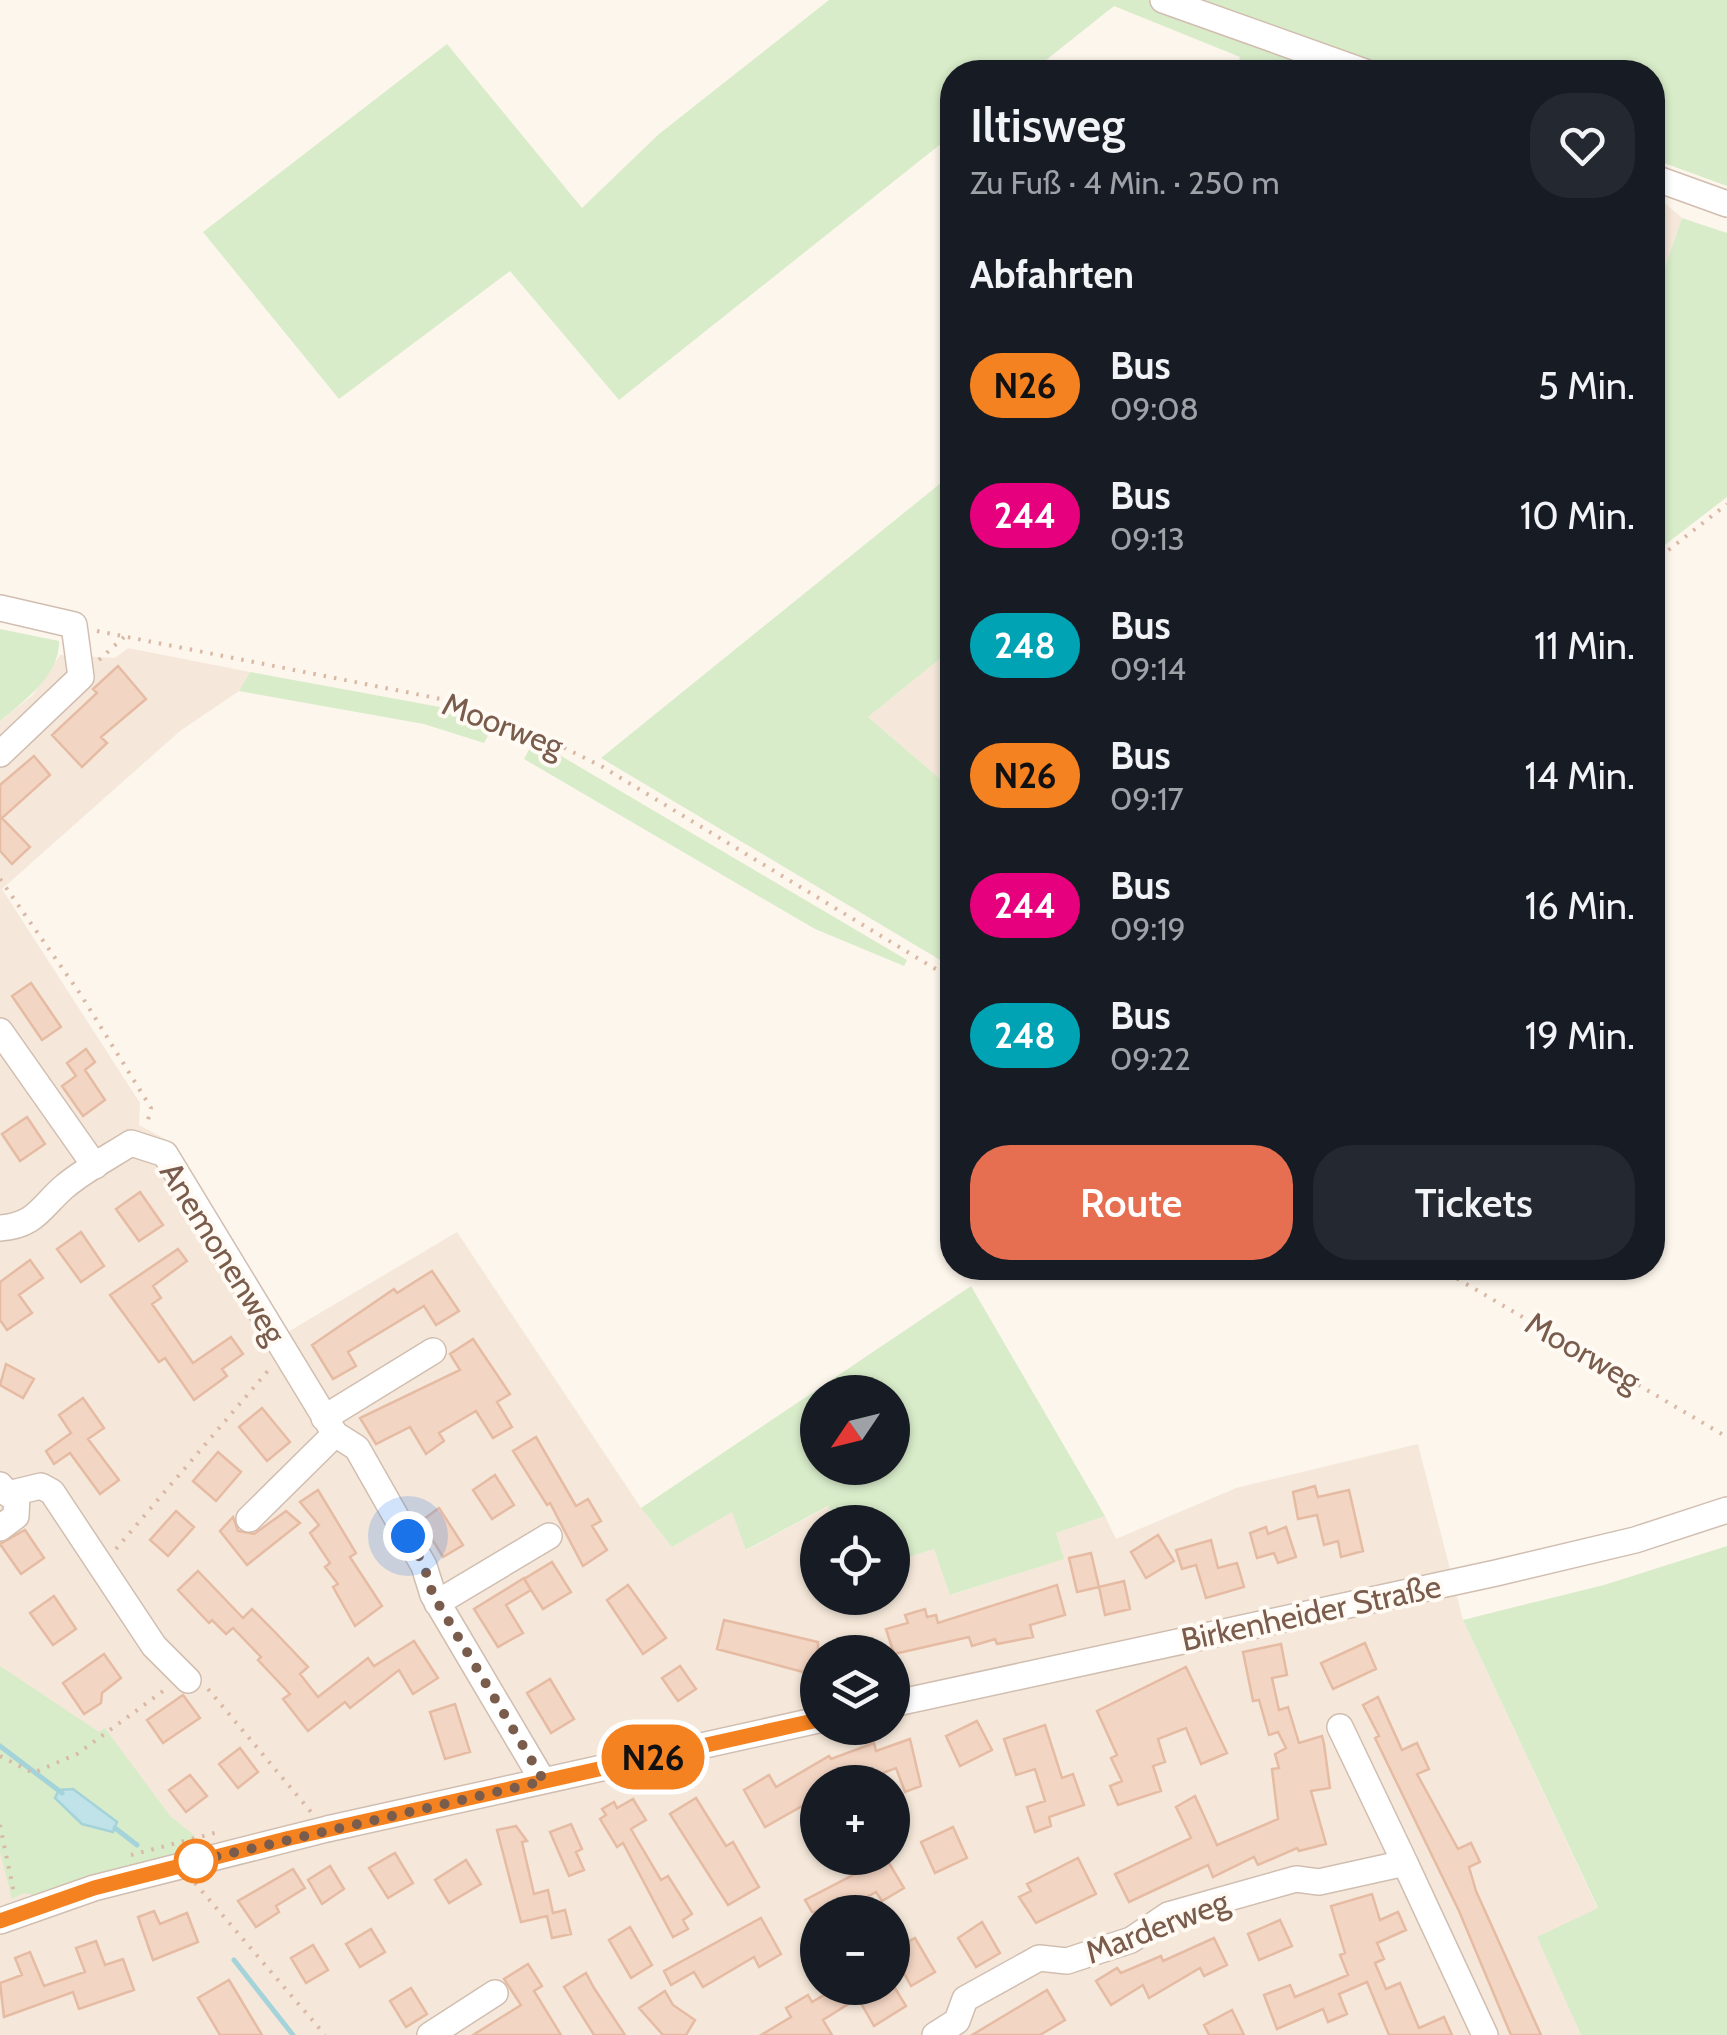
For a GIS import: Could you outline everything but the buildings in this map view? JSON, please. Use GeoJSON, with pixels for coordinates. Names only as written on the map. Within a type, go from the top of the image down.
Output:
{"type":"FeatureCollection","features":[{"type":"Feature","properties":{"kind":"street"},"geometry":{"type":"LineString","coordinates":[[1163,0],[1331,60]]}},
{"type":"Feature","properties":{"kind":"street"},"geometry":{"type":"LineString","coordinates":[[1665,182],[1727,204]]}},
{"type":"Feature","properties":{"kind":"street"},"geometry":{"type":"LineString","coordinates":[[0,608],[74,625],[81,677],[0,754]]}},
{"type":"Feature","properties":{"kind":"street"},"geometry":{"type":"LineString","coordinates":[[0,1032],[95,1166]]}},
{"type":"Feature","properties":{"kind":"street","name":"Anemonenweg"},"geometry":{"type":"LineString","coordinates":[[0,1228],[31,1221],[48,1208],[62,1189],[131,1143],[142,1143],[165,1154],[330,1426],[357,1448],[424,1566],[437,1603],[544,1781]]}},
{"type":"Feature","properties":{"kind":"street"},"geometry":{"type":"LineString","coordinates":[[249,1519],[330,1426],[433,1351]]}},
{"type":"Feature","properties":{"kind":"street"},"geometry":{"type":"LineString","coordinates":[[0,1528],[16,1516],[8,1490],[41,1486],[52,1492],[154,1646],[186,1679]]}},
{"type":"Feature","properties":{"kind":"street","name":"Birkenheider Straße"},"geometry":{"type":"LineString","coordinates":[[910,1700],[1496,1573],[1635,1540],[1727,1510]]}},
{"type":"Feature","properties":{"kind":"street"},"geometry":{"type":"LineString","coordinates":[[437,1603],[548,1536]]}},
{"type":"Feature","properties":{"kind":"street"},"geometry":{"type":"LineString","coordinates":[[9,1917],[180,1865],[800,1724]]}},
{"type":"Feature","properties":{"kind":"street"},"geometry":{"type":"LineString","coordinates":[[1340,1727],[1484,2035]]}},
{"type":"Feature","properties":{"kind":"street","name":"Marderweg"},"geometry":{"type":"LineString","coordinates":[[935,2035],[957,2021],[966,1999],[1039,1958],[1067,1961],[1131,1940],[1168,1915],[1296,1879],[1319,1882],[1406,1863]]}},
{"type":"Feature","properties":{"kind":"street"},"geometry":{"type":"LineString","coordinates":[[430,2035],[496,1993]]}},
{"type":"Feature","properties":{"kind":"path"},"geometry":{"type":"LineString","coordinates":[[1665,553],[1727,504]]}},
{"type":"Feature","properties":{"kind":"path","name":"Moorweg"},"geometry":{"type":"LineString","coordinates":[[74,625],[442,699],[522,727],[602,766],[940,972]]}},
{"type":"Feature","properties":{"kind":"path"},"geometry":{"type":"LineString","coordinates":[[81,677],[124,637]]}},
{"type":"Feature","properties":{"kind":"path"},"geometry":{"type":"LineString","coordinates":[[0,879],[81,996],[150,1108],[142,1143]]}},
{"type":"Feature","properties":{"kind":"path","name":"Moorweg"},"geometry":{"type":"LineString","coordinates":[[1459,1280],[1727,1437]]}},
{"type":"Feature","properties":{"kind":"path"},"geometry":{"type":"LineString","coordinates":[[103,1565],[285,1352]]}},
{"type":"Feature","properties":{"kind":"path"},"geometry":{"type":"LineString","coordinates":[[0,1756],[33,1773],[76,1754],[186,1679],[206,1686],[311,1812]]}},
{"type":"Feature","properties":{"kind":"path"},"geometry":{"type":"LineString","coordinates":[[0,1825],[9,1917]]}},
{"type":"Feature","properties":{"kind":"path"},"geometry":{"type":"LineString","coordinates":[[188,1875],[325,2035]]}},
{"type":"Feature","properties":{"kind":"shaded area"},"geometry":{"type":"Polygon","coordinates":[[[1665,203],[1682,218],[1665,267],[1665,203]]]}},
{"type":"Feature","properties":{"kind":"shaded area"},"geometry":{"type":"Polygon","coordinates":[[[128,648],[250,672],[239,691],[180,731],[2,889],[140,1103],[139,1125],[176,1145],[286,1333],[457,1232],[641,1508],[672,1547],[733,1511],[747,1550],[800,1522],[800,1615],[910,1615],[910,1557],[934,1549],[951,1595],[1063,1559],[1055,1533],[1105,1516],[1116,1539],[1236,1488],[1418,1444],[1463,1620],[1598,1909],[1538,1937],[1581,2035],[0,2035],[0,721],[33,695],[60,655],[115,658],[128,648]]]}},
{"type":"Feature","properties":{"kind":"shaded area"},"geometry":{"type":"Polygon","coordinates":[[[940,659],[940,779],[868,717],[940,659]]]}},
{"type":"Feature","properties":{"kind":"green space"},"geometry":{"type":"Polygon","coordinates":[[[829,0],[1727,0],[1727,186],[1665,163],[1665,60],[1239,60],[1114,6],[1046,60],[940,60],[940,145],[619,400],[510,271],[339,399],[203,232],[447,44],[582,208],[659,134],[829,0]]]}},
{"type":"Feature","properties":{"kind":"green space"},"geometry":{"type":"Polygon","coordinates":[[[1682,218],[1727,233],[1727,497],[1665,545],[1665,267],[1682,218]]]}},
{"type":"Feature","properties":{"kind":"green space"},"geometry":{"type":"Polygon","coordinates":[[[940,484],[940,659],[868,717],[940,779],[940,960],[601,758],[940,484]]]}},
{"type":"Feature","properties":{"kind":"green space"},"geometry":{"type":"Polygon","coordinates":[[[0,629],[59,641],[54,665],[47,676],[0,721],[0,629]]]}},
{"type":"Feature","properties":{"kind":"green space"},"geometry":{"type":"Polygon","coordinates":[[[250,672],[440,707],[494,725],[484,743],[424,724],[239,691],[250,672]]]}},
{"type":"Feature","properties":{"kind":"green space"},"geometry":{"type":"Polygon","coordinates":[[[534,740],[907,960],[904,966],[815,929],[524,759],[534,740]]]}},
{"type":"Feature","properties":{"kind":"green space"},"geometry":{"type":"Polygon","coordinates":[[[971,1286],[1105,1516],[1056,1533],[1064,1559],[950,1595],[934,1549],[910,1557],[910,1505],[800,1505],[800,1521],[746,1550],[732,1512],[672,1547],[641,1508],[800,1401],[800,1485],[910,1485],[910,1375],[839,1375],[971,1286]]]}},
{"type":"Feature","properties":{"kind":"green space"},"geometry":{"type":"Polygon","coordinates":[[[1727,1546],[1727,2035],[1581,2035],[1537,1937],[1598,1908],[1463,1620],[1604,1585],[1727,1546]]]}},
{"type":"Feature","properties":{"kind":"green space"},"geometry":{"type":"Polygon","coordinates":[[[0,1666],[99,1732],[105,1728],[170,1816],[194,1835],[198,1847],[37,1896],[24,1893],[12,1899],[0,1852],[0,1666]]]}},
{"type":"Feature","properties":{"kind":"water"},"geometry":{"type":"Polygon","coordinates":[[[73,1789],[117,1822],[113,1832],[82,1824],[55,1798],[59,1790],[73,1789]]]}},
{"type":"Feature","properties":{"kind":"waterway"},"geometry":{"type":"LineString","coordinates":[[0,1746],[62,1793]]}},
{"type":"Feature","properties":{"kind":"waterway"},"geometry":{"type":"LineString","coordinates":[[115,1828],[137,1845]]}},
{"type":"Feature","properties":{"kind":"waterway"},"geometry":{"type":"LineString","coordinates":[[234,1960],[293,2035]]}},
{"type":"Feature","properties":{"kind":"bus line","name":"N26"},"geometry":{"type":"LineString","coordinates":[[0,1921],[94,1888],[180,1865],[800,1724]]}},
{"type":"Feature","properties":{"kind":"route"},"geometry":{"type":"LineString","coordinates":[[196,1861],[180,1865],[544,1781],[433,1595],[424,1566],[408,1536]]}}]}
